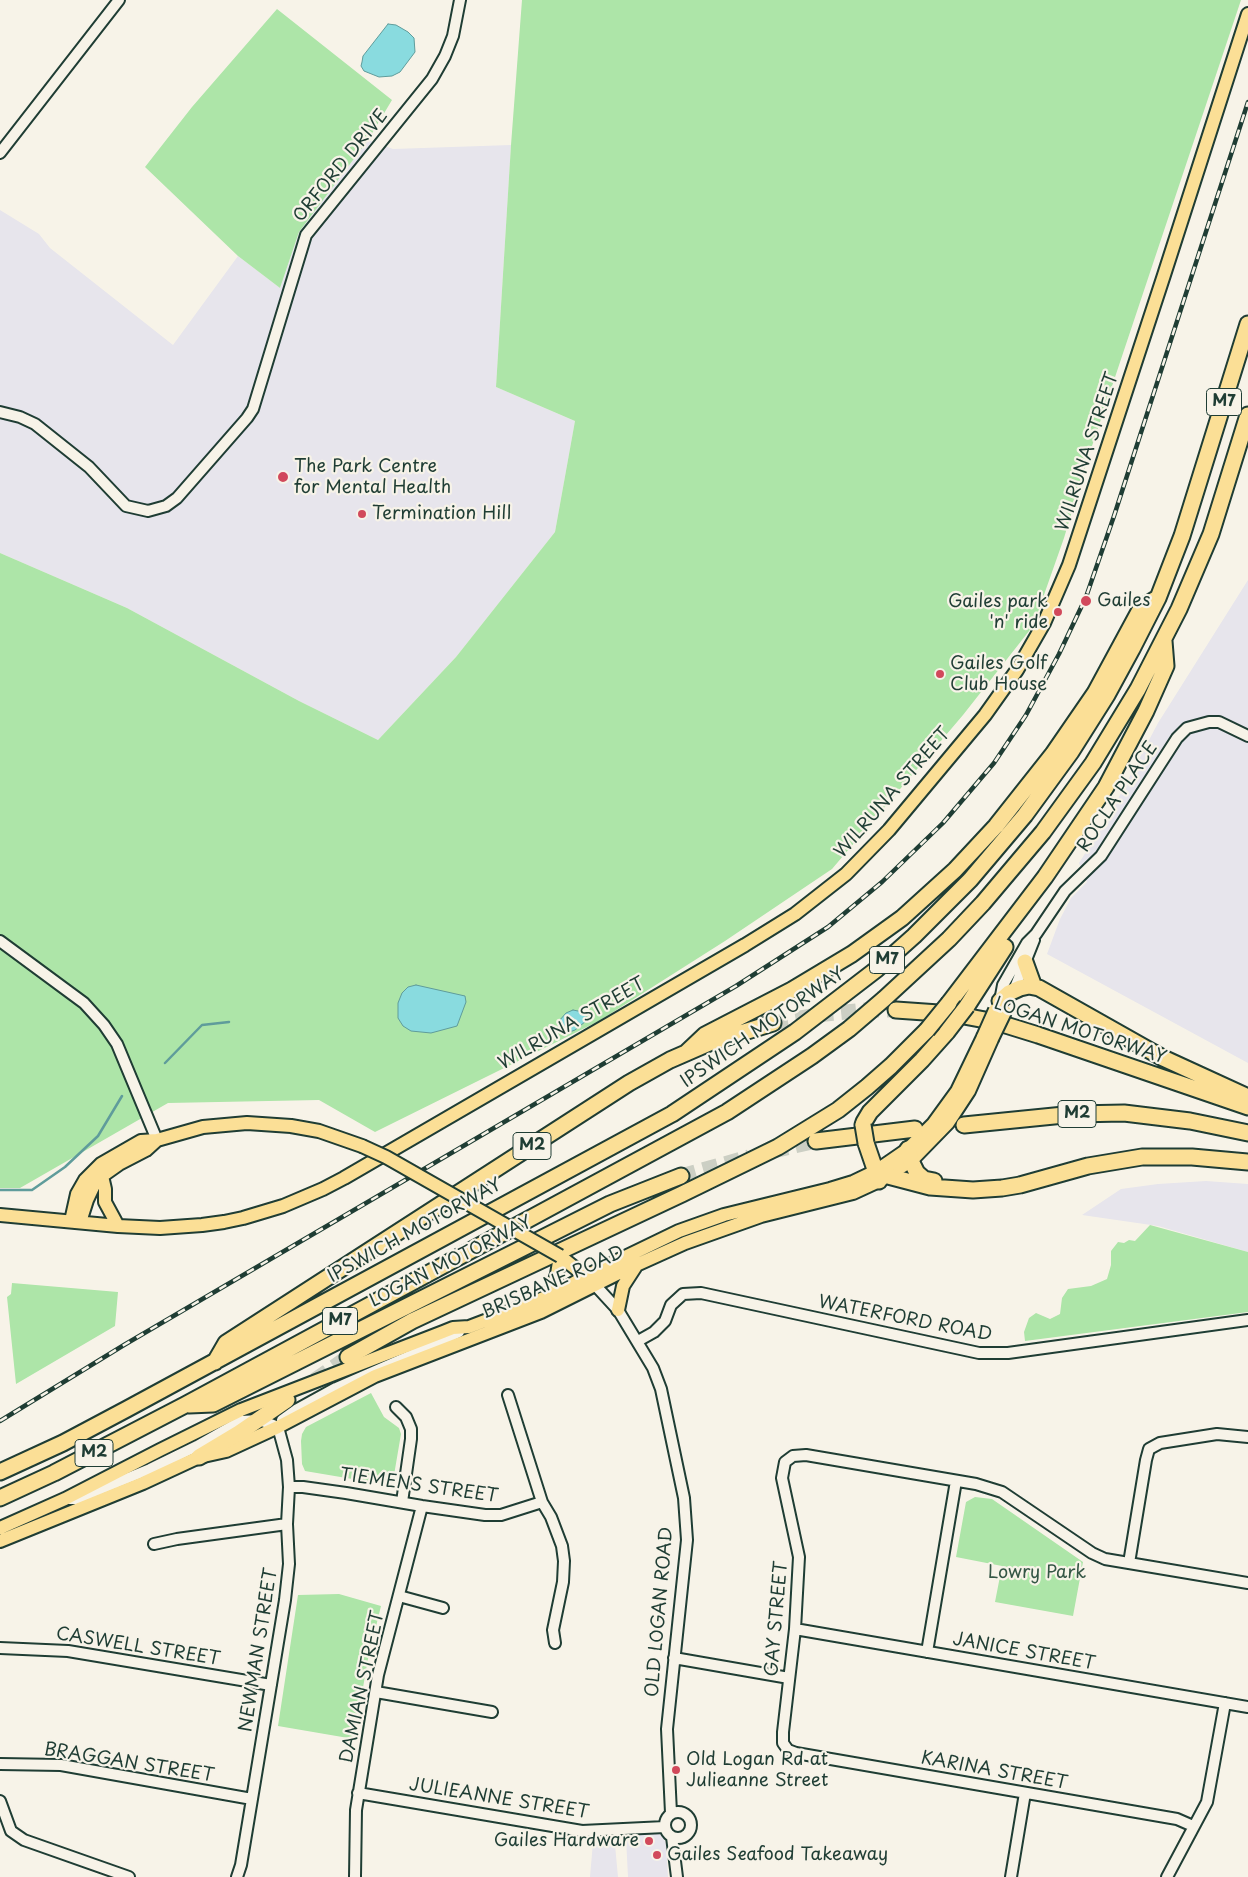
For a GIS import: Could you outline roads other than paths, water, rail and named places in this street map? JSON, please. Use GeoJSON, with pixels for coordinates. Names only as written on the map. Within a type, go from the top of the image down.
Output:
{"type":"FeatureCollection","features":[{"type":"Feature","properties":{"kind":"highway","name":"IPSWICH MOTORWAY"},"geometry":{"type":"LineString","coordinates":[[0,1472],[63,1443],[672,1114],[768,1052],[878,969],[914,936],[965,886],[1025,816],[1071,752],[1107,695],[1158,598],[1193,504],[1248,324]]}},
{"type":"Feature","properties":{"kind":"highway","name":"M7"},"geometry":{"type":"LineString","coordinates":[[185,1405],[727,1112],[849,1029],[949,940],[984,903],[1043,832],[1094,763],[1138,690],[1164,639],[1211,534],[1248,415]]}},
{"type":"Feature","properties":{"kind":"highway"},"geometry":{"type":"LineString","coordinates":[[687,1052],[705,1035],[792,990],[852,954],[902,918],[949,876],[996,826],[1053,754],[1095,693],[1141,608],[1158,598]]}},
{"type":"Feature","properties":{"kind":"highway"},"geometry":{"type":"LineString","coordinates":[[348,1356],[412,1321],[778,1147],[838,1110],[891,1066],[927,1030],[1015,918],[1106,787],[1127,749],[1166,666],[1164,639]]}},
{"type":"Feature","properties":{"kind":"highway"},"geometry":{"type":"LineString","coordinates":[[1015,918],[1010,938],[967,1006],[947,1032],[870,1112],[864,1122],[866,1144],[881,1176],[930,1187],[973,1190],[1002,1188],[1088,1166],[1142,1157],[1192,1157],[1248,1162]]}},
{"type":"Feature","properties":{"kind":"highway"},"geometry":{"type":"LineString","coordinates":[[1025,962],[1034,987]]}},
{"type":"Feature","properties":{"kind":"highway"},"geometry":{"type":"LineString","coordinates":[[1000,1008],[1014,990],[1024,986],[1034,987],[1052,995],[1154,1053],[1248,1097]]}},
{"type":"Feature","properties":{"kind":"highway","name":"LOGAN MOTORWAY"},"geometry":{"type":"LineString","coordinates":[[896,1010],[953,1014],[996,1022],[1248,1107]]}},
{"type":"Feature","properties":{"kind":"highway","name":"M2"},"geometry":{"type":"LineString","coordinates":[[215,1362],[226,1343],[629,1083],[687,1052],[728,1035],[773,1023]]}},
{"type":"Feature","properties":{"kind":"highway","name":"M2"},"geometry":{"type":"LineString","coordinates":[[964,1125],[1074,1114],[1124,1113],[1190,1121],[1248,1133]]}},
{"type":"Feature","properties":{"kind":"highway"},"geometry":{"type":"LineString","coordinates":[[816,1142],[915,1129]]}},
{"type":"Feature","properties":{"kind":"highway"},"geometry":{"type":"LineString","coordinates":[[909,1155],[920,1176],[937,1182],[946,1188]]}},
{"type":"Feature","properties":{"kind":"highway","name":"LOGAN MOTORWAY"},"geometry":{"type":"LineString","coordinates":[[185,1405],[212,1404],[602,1208],[681,1176]]}},
{"type":"Feature","properties":{"kind":"highway"},"geometry":{"type":"LineString","coordinates":[[199,1457],[260,1420],[287,1400]]}},
{"type":"Feature","properties":{"kind":"highway","name":"M2"},"geometry":{"type":"LineString","coordinates":[[0,1498],[54,1474],[185,1405]]}},
{"type":"Feature","properties":{"kind":"main road","name":"WILRUNA STREET"},"geometry":{"type":"LineString","coordinates":[[0,1215],[118,1226],[167,1228],[224,1222],[283,1206],[323,1189],[745,945],[786,919],[846,874],[889,830],[984,715],[1017,670],[1044,623],[1069,565],[1162,284],[1248,14]]}},
{"type":"Feature","properties":{"kind":"main road","name":"BRISBANE ROAD"},"geometry":{"type":"LineString","coordinates":[[0,1541],[143,1483],[199,1457],[226,1451],[278,1428],[375,1376],[541,1312],[685,1243],[736,1224],[782,1210],[845,1196],[881,1176],[909,1155],[950,1102],[988,1038],[1000,1008]]}},
{"type":"Feature","properties":{"kind":"main road","name":"OLD LOGAN ROAD"},"geometry":{"type":"LineString","coordinates":[[76,1222],[77,1194],[86,1180],[113,1156],[141,1141],[157,1140],[203,1127],[247,1123],[291,1126],[319,1131],[362,1146],[394,1162],[561,1259],[586,1276],[595,1286]]}},
{"type":"Feature","properties":{"kind":"main road","name":"OLD LOGAN ROAD"},"geometry":{"type":"LineString","coordinates":[[76,1222],[95,1184],[102,1176],[119,1164],[146,1150],[157,1140]]}},
{"type":"Feature","properties":{"kind":"main road"},"geometry":{"type":"LineString","coordinates":[[102,1176],[105,1202],[118,1226]]}},
{"type":"Feature","properties":{"kind":"main road","name":"BRISBANE ROAD"},"geometry":{"type":"LineString","coordinates":[[0,1528],[65,1499],[249,1406],[453,1328],[469,1327],[550,1295],[695,1224],[881,1176]]}},
{"type":"Feature","properties":{"kind":"main road"},"geometry":{"type":"LineString","coordinates":[[550,1295],[561,1259]]}},
{"type":"Feature","properties":{"kind":"main road"},"geometry":{"type":"LineString","coordinates":[[618,1310],[623,1286],[636,1266]]}},
{"type":"Feature","properties":{"kind":"street"},"geometry":{"type":"LineString","coordinates":[[0,153],[119,0]]}},
{"type":"Feature","properties":{"kind":"street","name":"ORFORD DRIVE"},"geometry":{"type":"LineString","coordinates":[[0,412],[20,417],[36,424],[89,467],[126,506],[148,511],[166,506],[184,492],[253,409],[306,235],[432,78],[445,56],[453,36],[460,0]]}},
{"type":"Feature","properties":{"kind":"street","name":"ROCLA PLACE"},"geometry":{"type":"LineString","coordinates":[[1000,1008],[1003,985],[1027,943],[1036,934],[1065,891],[1101,856],[1177,738],[1187,728],[1209,722],[1219,722],[1248,736]]}},
{"type":"Feature","properties":{"kind":"street","name":"ROCLA PLACE"},"geometry":{"type":"LineString","coordinates":[[1014,990],[1036,934]]}},
{"type":"Feature","properties":{"kind":"street"},"geometry":{"type":"LineString","coordinates":[[0,941],[84,1003],[104,1025],[117,1044],[157,1140]]}},
{"type":"Feature","properties":{"kind":"street","name":"OLD LOGAN ROAD"},"geometry":{"type":"LineString","coordinates":[[595,1286],[618,1310],[654,1368],[661,1389],[684,1498],[687,1540],[667,1729],[670,1787],[676,1813]]}},
{"type":"Feature","properties":{"kind":"street","name":"WATERFORD ROAD"},"geometry":{"type":"LineString","coordinates":[[638,1341],[654,1332],[665,1321],[671,1306],[683,1294],[701,1293],[979,1353],[1008,1353],[1248,1320]]}},
{"type":"Feature","properties":{"kind":"street"},"geometry":{"type":"LineString","coordinates":[[65,1499],[77,1499],[150,1469],[197,1446],[241,1420],[260,1420],[278,1428],[284,1419],[296,1410],[336,1388],[469,1327]]}},
{"type":"Feature","properties":{"kind":"street"},"geometry":{"type":"LineString","coordinates":[[508,1395],[542,1502],[551,1517],[562,1546],[564,1561],[563,1582],[553,1630],[554,1643]]}},
{"type":"Feature","properties":{"kind":"street"},"geometry":{"type":"LineString","coordinates":[[396,1407],[406,1417],[411,1429],[402,1502]]}},
{"type":"Feature","properties":{"kind":"street","name":"NEWMAN STREET"},"geometry":{"type":"LineString","coordinates":[[237,1877],[241,1865],[271,1685],[289,1564],[287,1524],[289,1487],[286,1451],[278,1428]]}},
{"type":"Feature","properties":{"kind":"street"},"geometry":{"type":"LineString","coordinates":[[1129,1563],[1149,1449],[1160,1443],[1217,1434],[1248,1437]]}},
{"type":"Feature","properties":{"kind":"street","name":"GAY STREET"},"geometry":{"type":"LineString","coordinates":[[788,1750],[783,1744],[783,1732],[795,1629],[800,1557],[782,1478],[785,1462],[793,1456],[806,1455],[956,1481]]}},
{"type":"Feature","properties":{"kind":"street"},"geometry":{"type":"LineString","coordinates":[[927,1652],[956,1481],[976,1484],[1002,1492],[1092,1553],[1105,1559],[1248,1583]]}},
{"type":"Feature","properties":{"kind":"street","name":"TIEMENS STREET"},"geometry":{"type":"LineString","coordinates":[[289,1487],[303,1486],[470,1514],[501,1516],[542,1502]]}},
{"type":"Feature","properties":{"kind":"street","name":"DAMIAN STREET"},"geometry":{"type":"LineString","coordinates":[[355,1877],[358,1793],[381,1660],[422,1506]]}},
{"type":"Feature","properties":{"kind":"street"},"geometry":{"type":"LineString","coordinates":[[154,1544],[177,1539],[287,1524]]}},
{"type":"Feature","properties":{"kind":"street"},"geometry":{"type":"LineString","coordinates":[[399,1596],[443,1608]]}},
{"type":"Feature","properties":{"kind":"street","name":"JANICE STREET"},"geometry":{"type":"LineString","coordinates":[[795,1629],[1248,1707]]}},
{"type":"Feature","properties":{"kind":"street","name":"CASWELL STREET"},"geometry":{"type":"LineString","coordinates":[[0,1648],[77,1652],[271,1685]]}},
{"type":"Feature","properties":{"kind":"street"},"geometry":{"type":"LineString","coordinates":[[674,1658],[789,1678]]}},
{"type":"Feature","properties":{"kind":"street"},"geometry":{"type":"LineString","coordinates":[[376,1692],[492,1712]]}},
{"type":"Feature","properties":{"kind":"street"},"geometry":{"type":"LineString","coordinates":[[1167,1877],[1207,1802],[1225,1703]]}},
{"type":"Feature","properties":{"kind":"street","name":"KARINA STREET"},"geometry":{"type":"LineString","coordinates":[[788,1750],[796,1753],[1177,1819],[1193,1826]]}},
{"type":"Feature","properties":{"kind":"street","name":"BRAGGAN STREET"},"geometry":{"type":"LineString","coordinates":[[0,1764],[61,1765],[252,1799]]}},
{"type":"Feature","properties":{"kind":"street","name":"JULIEANNE STREET"},"geometry":{"type":"LineString","coordinates":[[358,1793],[582,1831],[665,1827]]}},
{"type":"Feature","properties":{"kind":"street"},"geometry":{"type":"LineString","coordinates":[[1011,1877],[1025,1793]]}},
{"type":"Feature","properties":{"kind":"street"},"geometry":{"type":"LineString","coordinates":[[0,1802],[11,1831],[24,1840],[129,1877]]}},
{"type":"Feature","properties":{"kind":"street"},"geometry":{"type":"LineString","coordinates":[[676,1858],[690,1829],[691,1821],[686,1814],[676,1813],[666,1818],[665,1827],[672,1837],[677,1877]]}},
{"type":"Feature","properties":{"kind":"street"},"geometry":{"type":"LineString","coordinates":[[672,1837],[681,1838],[685,1836]]}},
{"type":"Feature","properties":{"kind":"water"},"geometry":{"type":"Polygon","coordinates":[[[388,24],[396,25],[414,38],[415,52],[400,72],[392,76],[379,77],[364,71],[361,66],[363,56],[388,24]]]}},
{"type":"Feature","properties":{"kind":"water"},"geometry":{"type":"Polygon","coordinates":[[[416,985],[465,996],[466,1002],[457,1026],[431,1033],[411,1031],[403,1026],[398,1018],[398,1003],[402,993],[408,987],[416,985]]]}},
{"type":"Feature","properties":{"kind":"water"},"geometry":{"type":"Polygon","coordinates":[[[573,1010],[583,1012],[586,1016],[586,1021],[575,1030],[567,1033],[560,1032],[558,1029],[559,1021],[566,1013],[573,1010]]]}},
{"type":"Feature","properties":{"kind":"waterway"},"geometry":{"type":"LineString","coordinates":[[165,1063],[202,1025],[229,1022]]}},
{"type":"Feature","properties":{"kind":"waterway"},"geometry":{"type":"LineString","coordinates":[[0,1190],[32,1190],[65,1167],[98,1136],[122,1096]]}},
{"type":"Feature","properties":{"kind":"tunnel"},"geometry":{"type":"LineString","coordinates":[[773,1023],[816,1015],[865,1010],[896,1010]]}},
{"type":"Feature","properties":{"kind":"tunnel"},"geometry":{"type":"LineString","coordinates":[[773,1151],[816,1141]]}},
{"type":"Feature","properties":{"kind":"tunnel"},"geometry":{"type":"LineString","coordinates":[[681,1176],[749,1157]]}},
{"type":"Feature","properties":{"kind":"tunnel"},"geometry":{"type":"LineString","coordinates":[[315,1380],[348,1357]]}},
{"type":"Feature","properties":{"kind":"railway"},"geometry":{"type":"LineString","coordinates":[[0,1421],[124,1345],[736,986],[828,927],[882,882],[943,823],[994,763],[1026,715],[1059,654],[1086,597],[1248,102]]}},
{"type":"Feature","properties":{"kind":"place","name":"The Park Centre for Mental Health"},"geometry":{"type":"Point","coordinates":[283,477]}},
{"type":"Feature","properties":{"kind":"place","name":"Termination Hill"},"geometry":{"type":"Point","coordinates":[362,514]}},
{"type":"Feature","properties":{"kind":"place","name":"Gailes"},"geometry":{"type":"Point","coordinates":[1086,601]}},
{"type":"Feature","properties":{"kind":"place","name":"Gailes park 'n' ride"},"geometry":{"type":"Point","coordinates":[1058,612]}},
{"type":"Feature","properties":{"kind":"place","name":"Gailes Golf Club House"},"geometry":{"type":"Point","coordinates":[940,674]}},
{"type":"Feature","properties":{"kind":"place","name":"Old Logan Rd at Julieanne Street"},"geometry":{"type":"Point","coordinates":[676,1770]}},
{"type":"Feature","properties":{"kind":"place","name":"Gailes Hardware"},"geometry":{"type":"Point","coordinates":[649,1841]}},
{"type":"Feature","properties":{"kind":"place","name":"Gailes Seafood Takeaway"},"geometry":{"type":"Point","coordinates":[657,1855]}},
{"type":"Feature","properties":{"kind":"park label","name":"Lowry Park"},"geometry":{"type":"Point","coordinates":[1037,1573]}}]}
